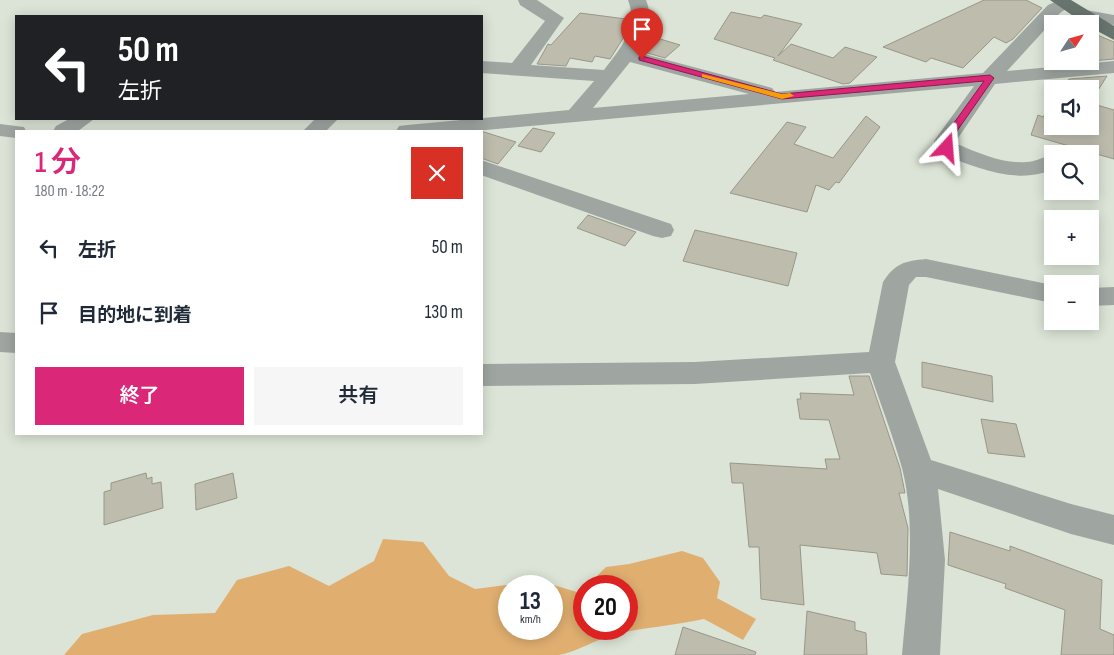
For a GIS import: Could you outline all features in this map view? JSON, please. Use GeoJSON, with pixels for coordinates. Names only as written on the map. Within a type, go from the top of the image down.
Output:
{"type":"FeatureCollection","features":[{"type":"Feature","properties":{"kind":"main road"},"geometry":{"type":"LineString","coordinates":[[1068,6],[1114,34]]}},
{"type":"Feature","properties":{"kind":"street"},"geometry":{"type":"LineString","coordinates":[[574,117],[624,54],[640,29],[642,9],[637,0]]}},
{"type":"Feature","properties":{"kind":"street"},"geometry":{"type":"LineString","coordinates":[[517,70],[554,22],[554,18],[526,1]]}},
{"type":"Feature","properties":{"kind":"street"},"geometry":{"type":"LineString","coordinates":[[1044,166],[1032,171],[1011,169],[978,160],[947,148],[945,141],[990,78],[1054,9],[1068,6],[1114,20]]}},
{"type":"Feature","properties":{"kind":"street"},"geometry":{"type":"LineString","coordinates":[[624,54],[782,96]]}},
{"type":"Feature","properties":{"kind":"street"},"geometry":{"type":"LineString","coordinates":[[483,67],[607,76]]}},
{"type":"Feature","properties":{"kind":"street"},"geometry":{"type":"LineString","coordinates":[[419,130],[1114,67]]}},
{"type":"Feature","properties":{"kind":"street"},"geometry":{"type":"LineString","coordinates":[[66,130],[81,120]]}},
{"type":"Feature","properties":{"kind":"street"},"geometry":{"type":"LineString","coordinates":[[315,130],[326,120]]}},
{"type":"Feature","properties":{"kind":"street"},"geometry":{"type":"LineString","coordinates":[[0,130],[15,132]]}},
{"type":"Feature","properties":{"kind":"street"},"geometry":{"type":"LineString","coordinates":[[483,168],[662,230]]}},
{"type":"Feature","properties":{"kind":"street"},"geometry":{"type":"LineString","coordinates":[[921,655],[928,560],[922,491],[918,469],[881,362],[896,282],[909,269],[926,268],[1044,292]]}},
{"type":"Feature","properties":{"kind":"street"},"geometry":{"type":"LineString","coordinates":[[1099,297],[1114,296]]}},
{"type":"Feature","properties":{"kind":"street"},"geometry":{"type":"LineString","coordinates":[[0,342],[15,343]]}},
{"type":"Feature","properties":{"kind":"street"},"geometry":{"type":"LineString","coordinates":[[483,375],[695,373],[881,362]]}},
{"type":"Feature","properties":{"kind":"street"},"geometry":{"type":"LineString","coordinates":[[918,469],[1071,519],[1114,530]]}},
{"type":"Feature","properties":{"kind":"shaded area"},"geometry":{"type":"Polygon","coordinates":[[[383,539],[423,542],[449,576],[475,589],[498,586],[498,640],[563,640],[563,588],[573,591],[573,640],[599,640],[559,655],[64,655],[82,634],[153,615],[215,613],[237,580],[289,566],[329,586],[374,561],[383,539]]]}},
{"type":"Feature","properties":{"kind":"shaded area"},"geometry":{"type":"Polygon","coordinates":[[[682,551],[703,558],[720,582],[717,598],[756,619],[743,640],[704,619],[638,630],[638,575],[598,575],[606,567],[629,564],[682,551]]]}},
{"type":"Feature","properties":{"kind":"building"},"geometry":{"type":"Polygon","coordinates":[[[984,0],[1026,0],[1042,8],[1013,39],[1006,43],[994,37],[963,68],[931,58],[926,62],[883,47],[984,0]]]}},
{"type":"Feature","properties":{"kind":"building"},"geometry":{"type":"Polygon","coordinates":[[[731,12],[761,18],[764,15],[802,24],[778,56],[791,44],[833,58],[845,47],[877,57],[850,83],[843,84],[773,60],[775,58],[714,39],[731,12]]]}},
{"type":"Feature","properties":{"kind":"building"},"geometry":{"type":"Polygon","coordinates":[[[580,13],[626,19],[622,28],[627,29],[624,37],[610,59],[595,56],[592,62],[570,58],[566,66],[537,64],[548,44],[551,45],[580,13]]]}},
{"type":"Feature","properties":{"kind":"building"},"geometry":{"type":"Polygon","coordinates":[[[647,35],[680,45],[665,58],[640,51],[647,35]]]}},
{"type":"Feature","properties":{"kind":"building"},"geometry":{"type":"Polygon","coordinates":[[[1099,36],[1114,42],[1114,59],[1099,60],[1099,36]]]}},
{"type":"Feature","properties":{"kind":"building"},"geometry":{"type":"Polygon","coordinates":[[[1107,76],[1099,89],[1099,80],[1069,79],[1107,76]]]}},
{"type":"Feature","properties":{"kind":"building"},"geometry":{"type":"Polygon","coordinates":[[[1099,106],[1114,110],[1114,159],[1099,155],[1099,145],[1066,145],[1031,135],[1038,115],[1043,117],[1044,116],[1044,135],[1099,135],[1099,106]]]}},
{"type":"Feature","properties":{"kind":"building"},"geometry":{"type":"Polygon","coordinates":[[[866,116],[880,127],[839,183],[836,182],[829,190],[816,185],[807,212],[730,193],[787,122],[806,127],[794,144],[833,158],[866,116]]]}},
{"type":"Feature","properties":{"kind":"building"},"geometry":{"type":"Polygon","coordinates":[[[533,128],[555,133],[541,152],[518,146],[533,128]]]}},
{"type":"Feature","properties":{"kind":"building"},"geometry":{"type":"Polygon","coordinates":[[[483,132],[516,142],[498,164],[483,159],[483,132]]]}},
{"type":"Feature","properties":{"kind":"building"},"geometry":{"type":"Polygon","coordinates":[[[588,215],[636,232],[625,246],[577,228],[588,215]]]}},
{"type":"Feature","properties":{"kind":"building"},"geometry":{"type":"Polygon","coordinates":[[[695,230],[797,253],[788,286],[683,261],[695,230]]]}},
{"type":"Feature","properties":{"kind":"building"},"geometry":{"type":"Polygon","coordinates":[[[922,362],[992,376],[993,402],[922,387],[922,362]]]}},
{"type":"Feature","properties":{"kind":"building"},"geometry":{"type":"Polygon","coordinates":[[[849,376],[869,376],[900,468],[905,493],[899,493],[908,528],[907,576],[881,574],[877,553],[800,545],[804,605],[761,599],[759,547],[749,547],[743,483],[732,483],[730,463],[827,469],[825,459],[840,459],[829,420],[800,419],[797,399],[801,399],[800,393],[854,395],[849,376]]]}},
{"type":"Feature","properties":{"kind":"building"},"geometry":{"type":"Polygon","coordinates":[[[981,419],[1016,424],[1025,457],[988,453],[981,419]]]}},
{"type":"Feature","properties":{"kind":"building"},"geometry":{"type":"Polygon","coordinates":[[[146,473],[147,479],[152,477],[152,484],[161,482],[163,508],[104,525],[104,492],[111,490],[111,483],[146,473]]]}},
{"type":"Feature","properties":{"kind":"building"},"geometry":{"type":"Polygon","coordinates":[[[233,473],[237,498],[196,510],[195,484],[233,473]]]}},
{"type":"Feature","properties":{"kind":"building"},"geometry":{"type":"Polygon","coordinates":[[[950,532],[1010,551],[1010,546],[1102,580],[1100,629],[1114,635],[1114,655],[1061,655],[1065,610],[1005,588],[1006,584],[948,565],[950,532]]]}},
{"type":"Feature","properties":{"kind":"building"},"geometry":{"type":"Polygon","coordinates":[[[807,611],[855,622],[855,630],[866,633],[867,655],[804,655],[807,611]]]}},
{"type":"Feature","properties":{"kind":"building"},"geometry":{"type":"Polygon","coordinates":[[[683,627],[756,652],[755,655],[675,655],[683,627]]]}},
{"type":"Feature","properties":{"kind":"slow traffic"},"geometry":{"type":"LineString","coordinates":[[705,76],[782,96],[790,96]]}},
{"type":"Feature","properties":{"kind":"route"},"geometry":{"type":"LineString","coordinates":[[642,59],[782,96],[990,78],[945,141],[947,148]]}}]}
